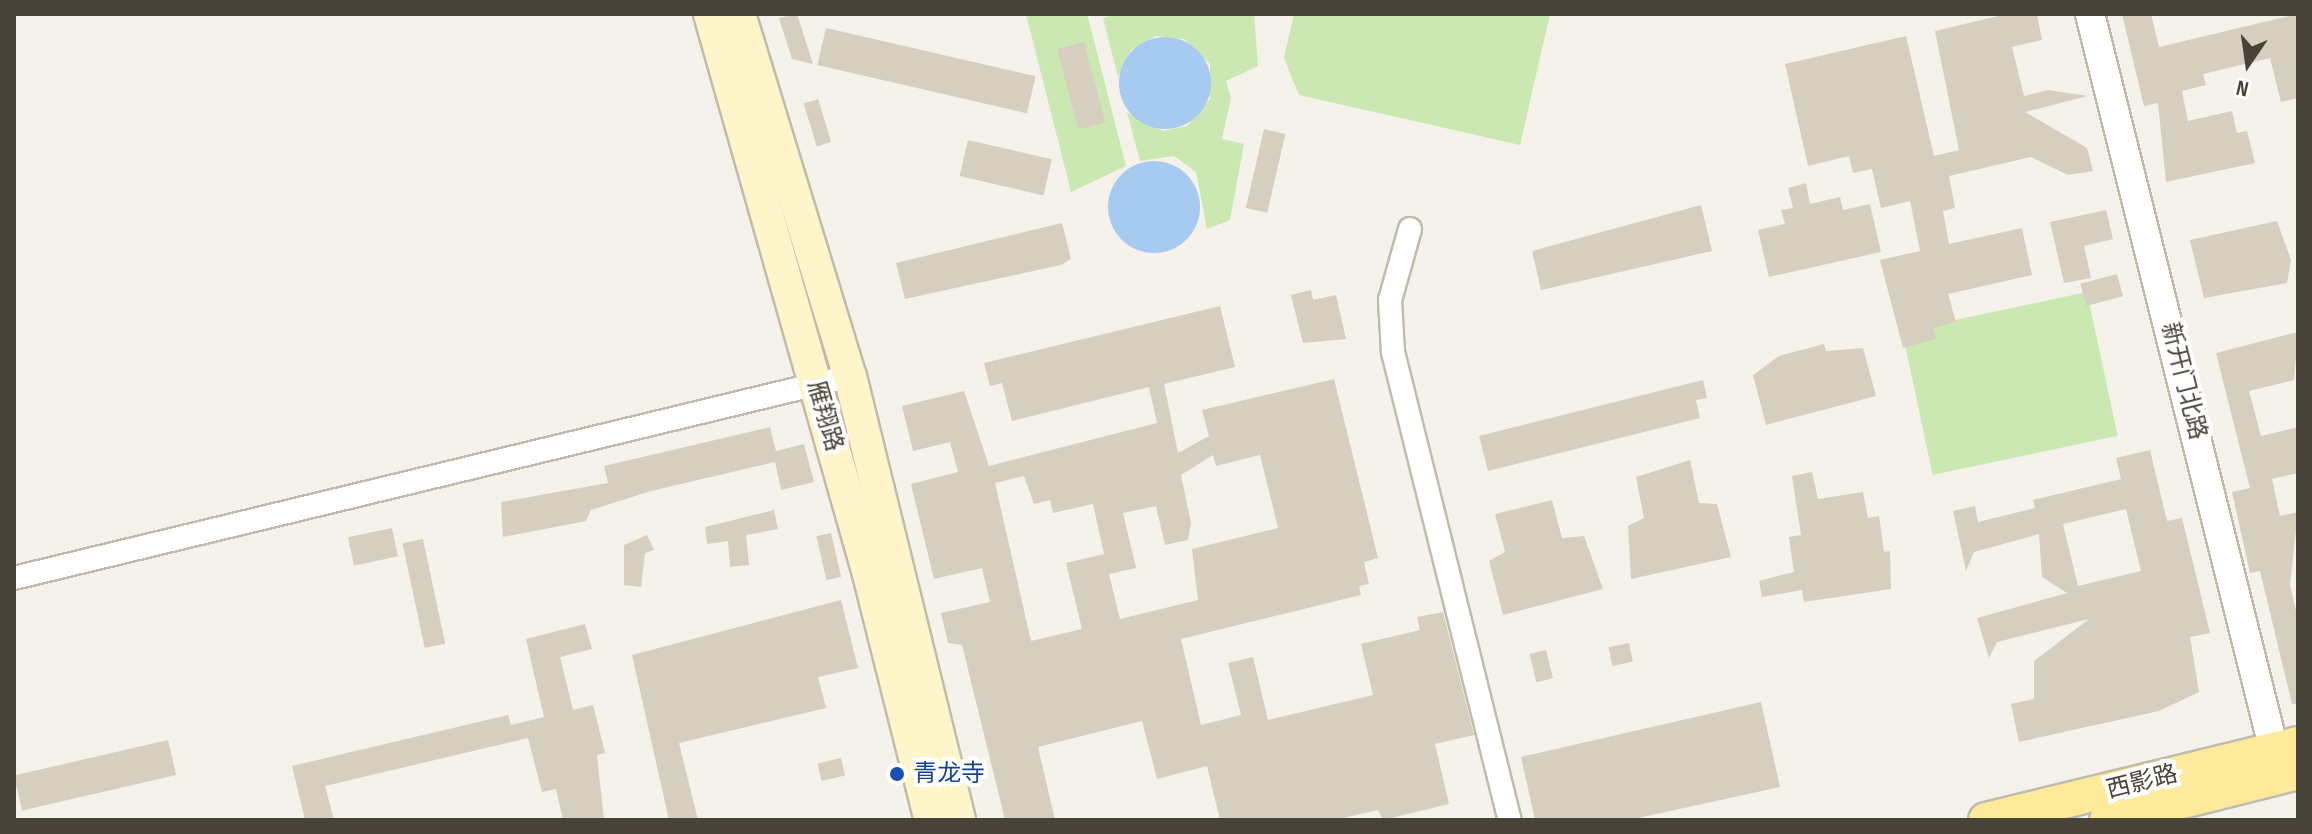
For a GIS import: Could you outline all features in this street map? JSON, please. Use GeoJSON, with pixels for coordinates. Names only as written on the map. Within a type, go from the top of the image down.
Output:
{"type":"FeatureCollection","features":[{"type":"Feature","properties":{"kind":"main road","name":"雁翔路"},"geometry":{"type":"LineString","coordinates":[[710,14],[816,383],[931,820]]}},
{"type":"Feature","properties":{"kind":"main road","name":"雁翔路"},"geometry":{"type":"LineString","coordinates":[[739,14],[850,376],[959,820]]}},
{"type":"Feature","properties":{"kind":"main road","name":"西影路"},"geometry":{"type":"LineString","coordinates":[[2109,820],[2290,755]]}},
{"type":"Feature","properties":{"kind":"main road","name":"西影路"},"geometry":{"type":"LineString","coordinates":[[1986,820],[2290,755]]}},
{"type":"Feature","properties":{"kind":"street","name":"新开门北路"},"geometry":{"type":"LineString","coordinates":[[2090,14],[2290,755]]}},
{"type":"Feature","properties":{"kind":"street"},"geometry":{"type":"LineString","coordinates":[[1410,229],[1390,300],[1393,352],[1510,820]]}},
{"type":"Feature","properties":{"kind":"street"},"geometry":{"type":"LineString","coordinates":[[14,578],[850,376]]}},
{"type":"Feature","properties":{"kind":"green space"},"geometry":{"type":"Polygon","coordinates":[[[1026,14],[1087,14],[1126,166],[1071,192],[1026,14]]]}},
{"type":"Feature","properties":{"kind":"green space"},"geometry":{"type":"Polygon","coordinates":[[[1116,14],[1254,14],[1258,66],[1226,81],[1231,98],[1222,139],[1244,144],[1230,220],[1207,229],[1196,172],[1174,156],[1140,161],[1127,112],[1163,131],[1187,126],[1210,99],[1210,64],[1184,39],[1156,36],[1131,50],[1118,77],[1103,18],[1116,14]]]}},
{"type":"Feature","properties":{"kind":"green space"},"geometry":{"type":"Polygon","coordinates":[[[1294,14],[1550,14],[1520,145],[1299,95],[1284,58],[1294,14]]]}},
{"type":"Feature","properties":{"kind":"green space"},"geometry":{"type":"Polygon","coordinates":[[[2087,292],[2118,436],[1933,475],[1902,331],[2087,292]]]}},
{"type":"Feature","properties":{"kind":"water"},"geometry":{"type":"Polygon","coordinates":[[[1165,37],[1183,41],[1197,51],[1207,65],[1211,83],[1207,101],[1197,115],[1183,125],[1165,129],[1147,125],[1133,115],[1123,101],[1119,83],[1123,65],[1133,51],[1147,41],[1165,37]]]}},
{"type":"Feature","properties":{"kind":"water"},"geometry":{"type":"Polygon","coordinates":[[[1154,161],[1171,165],[1186,175],[1196,190],[1200,207],[1196,224],[1186,239],[1171,249],[1154,253],[1137,249],[1122,239],[1112,224],[1108,207],[1112,190],[1122,175],[1137,165],[1154,161]]]}},
{"type":"Feature","properties":{"kind":"building"},"geometry":{"type":"Polygon","coordinates":[[[797,14],[813,64],[792,59],[779,18],[797,14]]]}},
{"type":"Feature","properties":{"kind":"building"},"geometry":{"type":"Polygon","coordinates":[[[2007,14],[2037,14],[2042,40],[2012,47],[2024,96],[2048,90],[2088,96],[2025,112],[2087,148],[2093,171],[2068,175],[2031,157],[1949,176],[1955,208],[1943,211],[1949,244],[2022,228],[2032,275],[1948,294],[1956,322],[1933,328],[1936,339],[1903,348],[1880,260],[1920,251],[1910,201],[1881,208],[1872,169],[1853,173],[1849,156],[1808,166],[1785,64],[1906,36],[1934,156],[1959,150],[1935,31],[2007,14]]]}},
{"type":"Feature","properties":{"kind":"building"},"geometry":{"type":"Polygon","coordinates":[[[2122,14],[2151,14],[2159,47],[2298,14],[2298,98],[2281,102],[2270,58],[2203,74],[2206,85],[2182,91],[2188,121],[2232,111],[2237,133],[2247,131],[2255,163],[2166,182],[2158,103],[2144,106],[2122,14]]]}},
{"type":"Feature","properties":{"kind":"building"},"geometry":{"type":"Polygon","coordinates":[[[826,28],[1035,76],[1027,113],[817,65],[826,28]]]}},
{"type":"Feature","properties":{"kind":"building"},"geometry":{"type":"Polygon","coordinates":[[[1084,42],[1105,122],[1078,129],[1057,49],[1084,42]]]}},
{"type":"Feature","properties":{"kind":"building"},"geometry":{"type":"Polygon","coordinates":[[[818,99],[831,142],[817,146],[804,103],[818,99]]]}},
{"type":"Feature","properties":{"kind":"building"},"geometry":{"type":"Polygon","coordinates":[[[1264,129],[1285,134],[1267,213],[1246,208],[1264,129]]]}},
{"type":"Feature","properties":{"kind":"building"},"geometry":{"type":"Polygon","coordinates":[[[968,140],[1052,159],[1043,195],[960,176],[968,140]]]}},
{"type":"Feature","properties":{"kind":"building"},"geometry":{"type":"Polygon","coordinates":[[[1806,183],[1810,204],[1840,197],[1843,210],[1870,204],[1881,252],[1769,277],[1758,230],[1785,224],[1781,210],[1793,208],[1788,188],[1806,183]]]}},
{"type":"Feature","properties":{"kind":"building"},"geometry":{"type":"Polygon","coordinates":[[[1701,205],[1712,251],[1541,290],[1532,251],[1701,205]]]}},
{"type":"Feature","properties":{"kind":"building"},"geometry":{"type":"Polygon","coordinates":[[[2106,210],[2113,239],[2084,246],[2091,278],[2064,283],[2050,222],[2106,210]]]}},
{"type":"Feature","properties":{"kind":"building"},"geometry":{"type":"Polygon","coordinates":[[[2277,221],[2291,260],[2287,283],[2204,298],[2190,240],[2277,221]]]}},
{"type":"Feature","properties":{"kind":"building"},"geometry":{"type":"Polygon","coordinates":[[[1062,223],[1071,259],[1061,265],[905,299],[896,263],[1062,223]]]}},
{"type":"Feature","properties":{"kind":"building"},"geometry":{"type":"Polygon","coordinates":[[[2117,274],[2123,296],[2086,306],[2080,284],[2117,274]]]}},
{"type":"Feature","properties":{"kind":"building"},"geometry":{"type":"Polygon","coordinates":[[[1311,290],[1313,300],[1336,295],[1346,339],[1303,343],[1291,295],[1311,290]]]}},
{"type":"Feature","properties":{"kind":"building"},"geometry":{"type":"Polygon","coordinates":[[[1220,306],[1235,367],[1164,384],[1178,453],[1209,436],[1202,410],[1334,379],[1378,558],[1364,562],[1369,584],[1359,586],[1361,595],[1181,639],[1201,725],[1241,715],[1228,663],[1253,657],[1268,720],[1373,695],[1361,644],[1420,630],[1417,617],[1443,612],[1474,735],[1435,744],[1449,804],[1383,820],[1378,810],[1334,820],[1220,820],[1207,766],[1157,779],[1142,721],[1038,747],[1055,820],[1005,820],[962,645],[948,643],[941,613],[990,602],[982,568],[934,579],[911,484],[958,472],[950,442],[913,451],[902,406],[964,391],[989,466],[1157,423],[1149,387],[1012,421],[1002,383],[990,386],[984,363],[1220,306]],[[1213,455],[1181,475],[1191,523],[1188,540],[1165,545],[1156,506],[1123,513],[1136,568],[1109,574],[1120,619],[1198,600],[1192,549],[1278,528],[1260,455],[1216,466],[1213,455]],[[1024,476],[995,483],[1031,641],[1082,629],[1066,563],[1104,554],[1093,504],[1053,513],[1050,500],[1034,504],[1024,476]]]}},
{"type":"Feature","properties":{"kind":"building"},"geometry":{"type":"Polygon","coordinates":[[[2298,332],[2294,380],[2249,391],[2261,436],[2298,427],[2298,473],[2272,479],[2280,516],[2298,512],[2290,585],[2298,619],[2298,704],[2292,704],[2260,571],[2250,573],[2232,492],[2250,488],[2216,353],[2298,332]]]}},
{"type":"Feature","properties":{"kind":"building"},"geometry":{"type":"Polygon","coordinates":[[[1824,344],[1826,351],[1863,348],[1876,396],[1766,425],[1753,375],[1779,356],[1824,344]]]}},
{"type":"Feature","properties":{"kind":"building"},"geometry":{"type":"Polygon","coordinates":[[[1703,380],[1707,398],[1696,400],[1700,418],[1488,471],[1479,436],[1703,380]]]}},
{"type":"Feature","properties":{"kind":"building"},"geometry":{"type":"Polygon","coordinates":[[[770,427],[776,451],[804,444],[814,482],[781,490],[775,462],[651,491],[591,510],[586,521],[503,537],[501,502],[608,483],[604,466],[770,427]]]}},
{"type":"Feature","properties":{"kind":"building"},"geometry":{"type":"Polygon","coordinates":[[[2150,450],[2167,521],[2182,518],[2210,633],[2190,637],[2199,692],[2159,711],[2019,742],[2011,704],[2034,699],[2034,661],[2089,619],[1997,642],[1989,658],[1977,618],[2067,593],[2042,577],[2039,534],[1974,552],[1966,571],[1953,511],[1975,506],[1978,522],[2035,508],[2033,500],[2121,479],[2116,458],[2150,450]],[[2126,509],[2063,524],[2078,586],[2141,571],[2126,509]]]}},
{"type":"Feature","properties":{"kind":"building"},"geometry":{"type":"Polygon","coordinates":[[[1690,460],[1699,503],[1717,504],[1731,557],[1631,579],[1628,526],[1644,518],[1636,477],[1690,460]]]}},
{"type":"Feature","properties":{"kind":"building"},"geometry":{"type":"Polygon","coordinates":[[[1812,472],[1818,499],[1863,492],[1868,518],[1879,516],[1884,552],[1890,551],[1891,589],[1804,602],[1802,590],[1762,597],[1759,581],[1794,572],[1789,537],[1801,535],[1792,476],[1812,472]]]}},
{"type":"Feature","properties":{"kind":"building"},"geometry":{"type":"Polygon","coordinates":[[[1552,500],[1562,538],[1584,536],[1603,589],[1503,615],[1489,561],[1505,552],[1495,514],[1552,500]]]}},
{"type":"Feature","properties":{"kind":"building"},"geometry":{"type":"Polygon","coordinates":[[[774,510],[778,529],[746,535],[749,565],[730,567],[728,541],[707,544],[705,527],[774,510]]]}},
{"type":"Feature","properties":{"kind":"building"},"geometry":{"type":"Polygon","coordinates":[[[392,528],[398,556],[354,566],[348,537],[392,528]]]}},
{"type":"Feature","properties":{"kind":"building"},"geometry":{"type":"Polygon","coordinates":[[[831,533],[841,577],[827,580],[816,536],[831,533]]]}},
{"type":"Feature","properties":{"kind":"building"},"geometry":{"type":"Polygon","coordinates":[[[647,535],[654,550],[645,553],[641,587],[624,585],[624,545],[647,535]]]}},
{"type":"Feature","properties":{"kind":"building"},"geometry":{"type":"Polygon","coordinates":[[[423,539],[445,644],[425,648],[402,543],[423,539]]]}},
{"type":"Feature","properties":{"kind":"building"},"geometry":{"type":"Polygon","coordinates":[[[841,600],[858,668],[818,677],[826,708],[679,743],[698,820],[669,820],[632,655],[841,600]]]}},
{"type":"Feature","properties":{"kind":"building"},"geometry":{"type":"Polygon","coordinates":[[[585,624],[592,649],[560,657],[573,710],[593,705],[605,753],[597,755],[604,820],[563,820],[556,789],[542,792],[528,738],[325,786],[334,820],[305,820],[292,766],[508,715],[511,725],[544,717],[526,639],[585,624]]]}},
{"type":"Feature","properties":{"kind":"building"},"geometry":{"type":"Polygon","coordinates":[[[1629,643],[1633,662],[1612,666],[1608,647],[1629,643]]]}},
{"type":"Feature","properties":{"kind":"building"},"geometry":{"type":"Polygon","coordinates":[[[1546,650],[1553,678],[1537,682],[1530,654],[1546,650]]]}},
{"type":"Feature","properties":{"kind":"building"},"geometry":{"type":"Polygon","coordinates":[[[1761,702],[1780,787],[1629,820],[1535,820],[1521,757],[1761,702]]]}},
{"type":"Feature","properties":{"kind":"building"},"geometry":{"type":"Polygon","coordinates":[[[168,740],[176,775],[22,811],[14,776],[168,740]]]}},
{"type":"Feature","properties":{"kind":"building"},"geometry":{"type":"Polygon","coordinates":[[[841,758],[845,776],[822,781],[818,763],[841,758]]]}},
{"type":"Feature","properties":{"kind":"place","name":"青龙寺"},"geometry":{"type":"Point","coordinates":[897,774]}}]}
